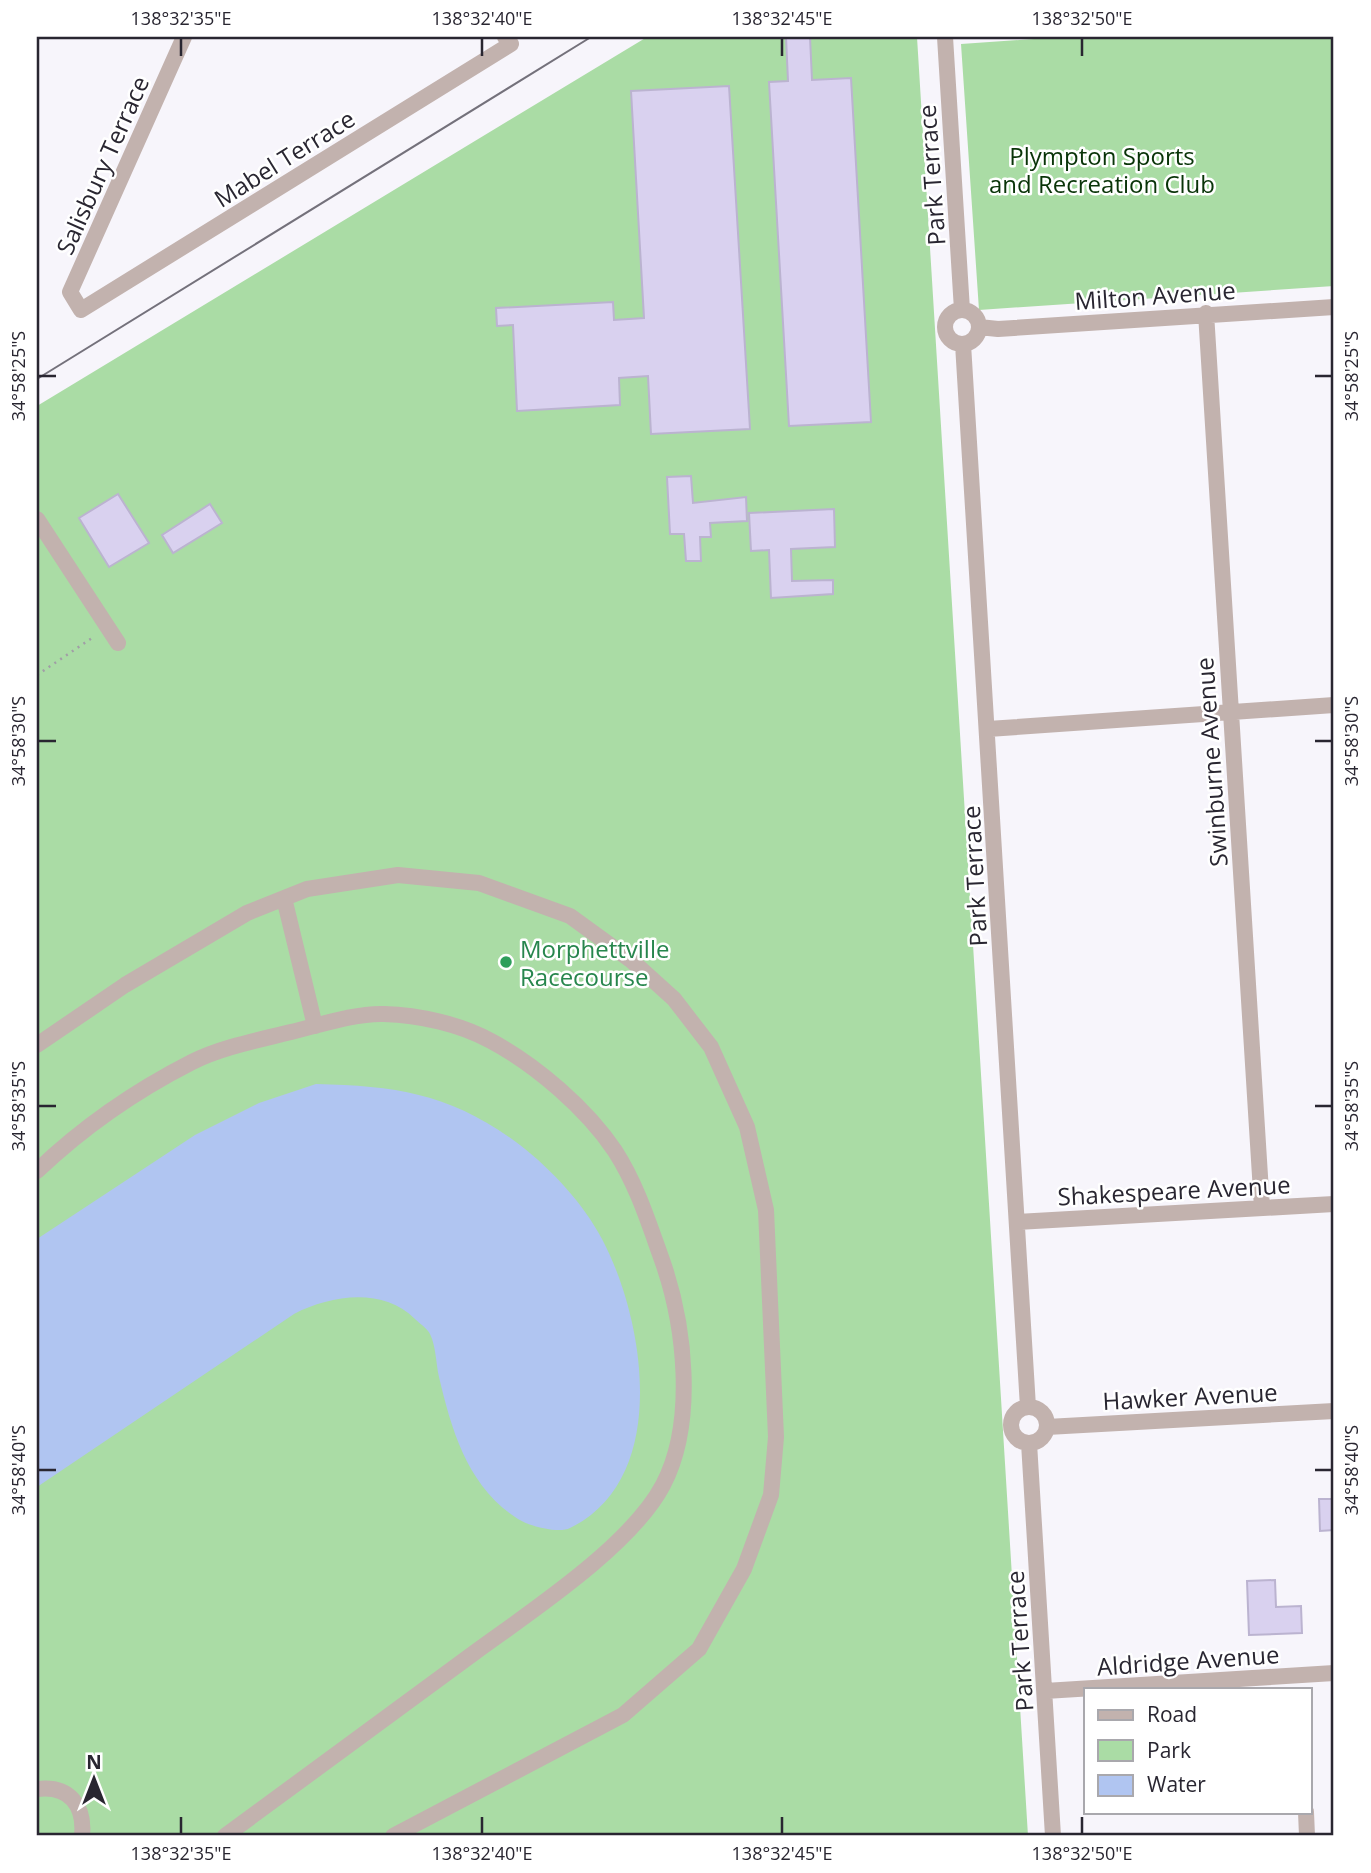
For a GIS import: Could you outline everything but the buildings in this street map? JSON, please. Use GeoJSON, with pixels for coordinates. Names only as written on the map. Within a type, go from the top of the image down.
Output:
{"type":"FeatureCollection","features":[{"type":"Feature","properties":{"kind":"street","name":"Salisbury Terrace"},"geometry":{"type":"LineString","coordinates":[[81,310],[70,292],[184,37]]}},
{"type":"Feature","properties":{"kind":"street","name":"Park Terrace"},"geometry":{"type":"LineString","coordinates":[[945,37],[962,310]]}},
{"type":"Feature","properties":{"kind":"street","name":"Mabel Terrace"},"geometry":{"type":"LineString","coordinates":[[81,310],[508,41]]}},
{"type":"Feature","properties":{"kind":"street","name":"Milton Avenue"},"geometry":{"type":"LineString","coordinates":[[979,327],[998,329],[1206,313],[1334,307]]}},
{"type":"Feature","properties":{"kind":"street"},"geometry":{"type":"LineString","coordinates":[[962,310],[972,313],[979,327],[975,338],[963,344],[952,340],[945,326],[952,314],[962,310]]}},
{"type":"Feature","properties":{"kind":"street","name":"Swinburne Avenue"},"geometry":{"type":"LineString","coordinates":[[1206,313],[1262,1208]]}},
{"type":"Feature","properties":{"kind":"street","name":"Park Terrace"},"geometry":{"type":"LineString","coordinates":[[963,344],[1028,1407]]}},
{"type":"Feature","properties":{"kind":"street"},"geometry":{"type":"LineString","coordinates":[[37,519],[118,643]]}},
{"type":"Feature","properties":{"kind":"street"},"geometry":{"type":"LineString","coordinates":[[988,729],[1334,705]]}},
{"type":"Feature","properties":{"kind":"street"},"geometry":{"type":"LineString","coordinates":[[37,1045],[125,985],[247,913],[306,889],[398,875],[479,883],[570,916],[632,961],[674,999],[711,1048],[747,1127],[766,1210],[776,1437],[771,1495],[744,1569],[699,1649],[623,1715],[393,1836]]}},
{"type":"Feature","properties":{"kind":"street"},"geometry":{"type":"LineString","coordinates":[[284,898],[314,1027]]}},
{"type":"Feature","properties":{"kind":"street"},"geometry":{"type":"LineString","coordinates":[[37,1171],[61,1148],[121,1105],[195,1060],[248,1042],[381,1014],[445,1023],[491,1040],[538,1074],[580,1111],[614,1150],[640,1200],[668,1279],[682,1347],[684,1396],[675,1450],[663,1486],[629,1530],[561,1589],[225,1836]]}},
{"type":"Feature","properties":{"kind":"street","name":"Shakespeare Avenue"},"geometry":{"type":"LineString","coordinates":[[1017,1222],[1334,1204]]}},
{"type":"Feature","properties":{"kind":"street"},"geometry":{"type":"LineString","coordinates":[[1028,1407],[1043,1413],[1047,1427],[1043,1437],[1029,1443],[1016,1438],[1011,1425],[1017,1411],[1028,1407]]}},
{"type":"Feature","properties":{"kind":"street","name":"Hawker Avenue"},"geometry":{"type":"LineString","coordinates":[[1047,1427],[1334,1411]]}},
{"type":"Feature","properties":{"kind":"street","name":"Park Terrace"},"geometry":{"type":"LineString","coordinates":[[1029,1443],[1053,1836]]}},
{"type":"Feature","properties":{"kind":"street","name":"Aldridge Avenue"},"geometry":{"type":"LineString","coordinates":[[1140,1688],[1298,1683],[1334,1673]]}},
{"type":"Feature","properties":{"kind":"street","name":"Aldridge Avenue"},"geometry":{"type":"LineString","coordinates":[[1045,1691],[1084,1690]]}},
{"type":"Feature","properties":{"kind":"street"},"geometry":{"type":"LineString","coordinates":[[37,1788],[48,1787],[69,1796],[75,1802],[83,1819],[82,1836]]}},
{"type":"Feature","properties":{"kind":"street"},"geometry":{"type":"LineString","coordinates":[[1306,1814],[1307,1836]]}},
{"type":"Feature","properties":{"kind":"path"},"geometry":{"type":"LineString","coordinates":[[37,675],[108,628]]}},
{"type":"Feature","properties":{"kind":"green space","name":"Morphettville Racecourse"},"geometry":{"type":"Polygon","coordinates":[[[647,37],[917,37],[1028,1836],[37,1836],[37,406],[647,37]]]}},
{"type":"Feature","properties":{"kind":"green space","name":"Plympton Sports and Recreation Club"},"geometry":{"type":"Polygon","coordinates":[[[1063,37],[1334,37],[1334,286],[979,310],[961,44],[1063,37]]]}},
{"type":"Feature","properties":{"kind":"water"},"geometry":{"type":"Polygon","coordinates":[[[316,1084],[399,1091],[424,1096],[471,1114],[520,1145],[544,1165],[576,1200],[602,1239],[617,1273],[629,1311],[637,1353],[640,1396],[636,1436],[624,1474],[602,1505],[570,1528],[552,1530],[523,1522],[486,1491],[474,1475],[457,1438],[444,1398],[430,1334],[402,1309],[372,1298],[356,1297],[324,1302],[294,1314],[37,1487],[37,1239],[195,1135],[259,1103],[316,1084]]]}},
{"type":"Feature","properties":{"kind":"tram line"},"geometry":{"type":"LineString","coordinates":[[37,379],[591,37]]}},
{"type":"Feature","properties":{"kind":"place","name":"Morphettville Racecourse"},"geometry":{"type":"Point","coordinates":[506,962]}}]}
